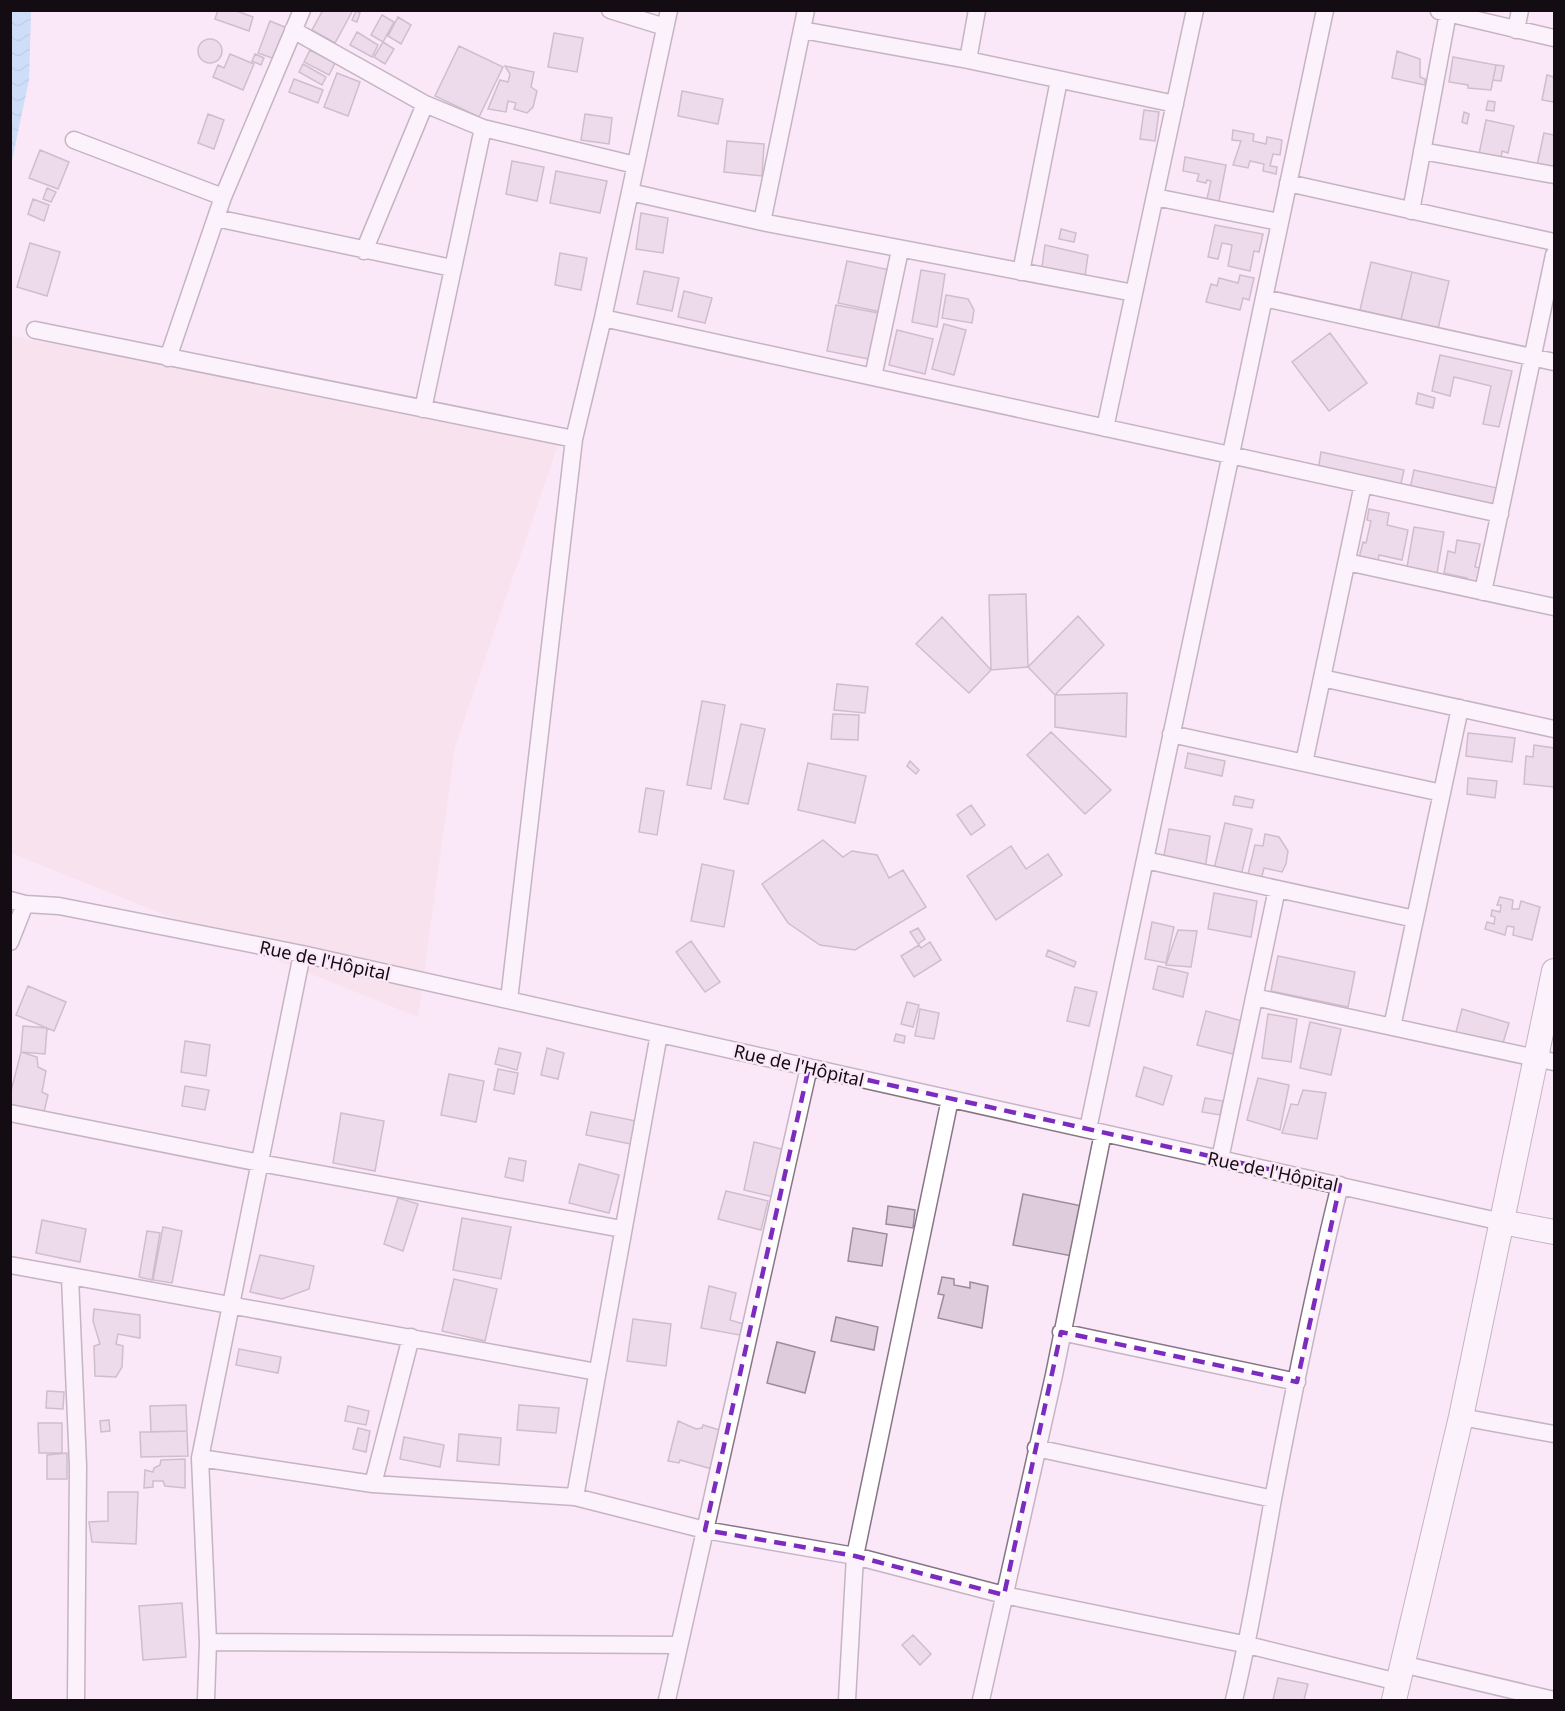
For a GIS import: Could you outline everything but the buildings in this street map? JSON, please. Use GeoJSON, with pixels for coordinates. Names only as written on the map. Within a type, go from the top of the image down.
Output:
{"type":"FeatureCollection","features":[{"type":"Feature","properties":{"kind":"main road"},"geometry":{"type":"LineString","coordinates":[[1398,1682],[1461,1417],[1502,1222],[1546,1060],[1554,971]]}},
{"type":"Feature","properties":{"kind":"main road","name":"Rue de l'Hôpital"},"geometry":{"type":"LineString","coordinates":[[1502,1222],[1554,1233]]}},
{"type":"Feature","properties":{"kind":"street"},"geometry":{"type":"LineString","coordinates":[[168,358],[223,197],[302,10]]}},
{"type":"Feature","properties":{"kind":"street"},"geometry":{"type":"LineString","coordinates":[[509,1000],[574,439],[603,318],[667,19],[610,10]]}},
{"type":"Feature","properties":{"kind":"street"},"geometry":{"type":"LineString","coordinates":[[762,222],[806,10]]}},
{"type":"Feature","properties":{"kind":"street"},"geometry":{"type":"LineString","coordinates":[[968,60],[977,10]]}},
{"type":"Feature","properties":{"kind":"street"},"geometry":{"type":"LineString","coordinates":[[1105,428],[1195,10]]}},
{"type":"Feature","properties":{"kind":"street"},"geometry":{"type":"LineString","coordinates":[[981,1701],[1061,1332],[1145,860],[1326,10]]}},
{"type":"Feature","properties":{"kind":"street"},"geometry":{"type":"LineString","coordinates":[[1516,30],[1520,10]]}},
{"type":"Feature","properties":{"kind":"street"},"geometry":{"type":"LineString","coordinates":[[1411,210],[1443,12],[1554,38]]}},
{"type":"Feature","properties":{"kind":"street"},"geometry":{"type":"LineString","coordinates":[[293,30],[425,104],[483,128],[635,165]]}},
{"type":"Feature","properties":{"kind":"street"},"geometry":{"type":"LineString","coordinates":[[802,30],[968,60],[1175,104]]}},
{"type":"Feature","properties":{"kind":"street"},"geometry":{"type":"LineString","coordinates":[[1021,272],[1059,80]]}},
{"type":"Feature","properties":{"kind":"street"},"geometry":{"type":"LineString","coordinates":[[364,251],[425,104]]}},
{"type":"Feature","properties":{"kind":"street"},"geometry":{"type":"LineString","coordinates":[[423,409],[483,128]]}},
{"type":"Feature","properties":{"kind":"street"},"geometry":{"type":"LineString","coordinates":[[74,140],[223,197]]}},
{"type":"Feature","properties":{"kind":"street"},"geometry":{"type":"LineString","coordinates":[[1422,152],[1554,175]]}},
{"type":"Feature","properties":{"kind":"street"},"geometry":{"type":"LineString","coordinates":[[1288,183],[1554,242]]}},
{"type":"Feature","properties":{"kind":"street"},"geometry":{"type":"LineString","coordinates":[[630,192],[900,250],[1134,293]]}},
{"type":"Feature","properties":{"kind":"street"},"geometry":{"type":"LineString","coordinates":[[1155,197],[1280,222]]}},
{"type":"Feature","properties":{"kind":"street"},"geometry":{"type":"LineString","coordinates":[[216,218],[452,268]]}},
{"type":"Feature","properties":{"kind":"street"},"geometry":{"type":"LineString","coordinates":[[873,377],[900,250]]}},
{"type":"Feature","properties":{"kind":"street"},"geometry":{"type":"LineString","coordinates":[[1483,592],[1554,255]]}},
{"type":"Feature","properties":{"kind":"street"},"geometry":{"type":"LineString","coordinates":[[1264,298],[1554,362]]}},
{"type":"Feature","properties":{"kind":"street"},"geometry":{"type":"LineString","coordinates":[[603,318],[1500,514]]}},
{"type":"Feature","properties":{"kind":"street"},"geometry":{"type":"LineString","coordinates":[[35,330],[574,439]]}},
{"type":"Feature","properties":{"kind":"street"},"geometry":{"type":"LineString","coordinates":[[1304,763],[1363,484]]}},
{"type":"Feature","properties":{"kind":"street"},"geometry":{"type":"LineString","coordinates":[[1347,562],[1554,607]]}},
{"type":"Feature","properties":{"kind":"street"},"geometry":{"type":"LineString","coordinates":[[1322,678],[1554,729]]}},
{"type":"Feature","properties":{"kind":"street"},"geometry":{"type":"LineString","coordinates":[[1392,1027],[1460,708]]}},
{"type":"Feature","properties":{"kind":"street"},"geometry":{"type":"LineString","coordinates":[[1171,734],[1442,794]]}},
{"type":"Feature","properties":{"kind":"street"},"geometry":{"type":"LineString","coordinates":[[1145,860],[1415,919]]}},
{"type":"Feature","properties":{"kind":"street"},"geometry":{"type":"LineString","coordinates":[[1220,1159],[1277,889]]}},
{"type":"Feature","properties":{"kind":"street"},"geometry":{"type":"LineString","coordinates":[[10,942],[26,902]]}},
{"type":"Feature","properties":{"kind":"street","name":"Rue de l'Hôpital"},"geometry":{"type":"LineString","coordinates":[[26,902],[302,954],[1502,1222]]}},
{"type":"Feature","properties":{"kind":"street"},"geometry":{"type":"LineString","coordinates":[[206,1701],[208,1642],[200,1458],[302,954]]}},
{"type":"Feature","properties":{"kind":"street"},"geometry":{"type":"LineString","coordinates":[[1254,996],[1546,1060]]}},
{"type":"Feature","properties":{"kind":"street"},"geometry":{"type":"LineString","coordinates":[[575,1497],[659,1034]]}},
{"type":"Feature","properties":{"kind":"street"},"geometry":{"type":"LineString","coordinates":[[667,1701],[808,1067]]}},
{"type":"Feature","properties":{"kind":"street"},"geometry":{"type":"LineString","coordinates":[[847,1701],[855,1556],[950,1098]]}},
{"type":"Feature","properties":{"kind":"street"},"geometry":{"type":"LineString","coordinates":[[10,1113],[260,1164],[622,1229]]}},
{"type":"Feature","properties":{"kind":"street"},"geometry":{"type":"LineString","coordinates":[[1234,1701],[1248,1645],[1297,1382],[1340,1185]]}},
{"type":"Feature","properties":{"kind":"street"},"geometry":{"type":"LineString","coordinates":[[10,1265],[597,1371]]}},
{"type":"Feature","properties":{"kind":"street"},"geometry":{"type":"LineString","coordinates":[[70,1277],[78,1466],[76,1701]]}},
{"type":"Feature","properties":{"kind":"street"},"geometry":{"type":"LineString","coordinates":[[1061,1332],[1297,1382]]}},
{"type":"Feature","properties":{"kind":"street"},"geometry":{"type":"LineString","coordinates":[[374,1484],[411,1337]]}},
{"type":"Feature","properties":{"kind":"street"},"geometry":{"type":"LineString","coordinates":[[1461,1417],[1554,1434]]}},
{"type":"Feature","properties":{"kind":"street"},"geometry":{"type":"LineString","coordinates":[[1036,1448],[1274,1499]]}},
{"type":"Feature","properties":{"kind":"street"},"geometry":{"type":"LineString","coordinates":[[200,1458],[374,1484],[575,1497],[705,1530],[855,1556],[1004,1595],[1248,1645],[1398,1682],[1554,1700]]}},
{"type":"Feature","properties":{"kind":"street"},"geometry":{"type":"LineString","coordinates":[[208,1642],[679,1645]]}},
{"type":"Feature","properties":{"kind":"highlighted area"},"geometry":{"type":"Polygon","coordinates":[[[809,1067],[1340,1185],[1297,1382],[1061,1332],[1004,1595],[855,1556],[705,1530],[809,1067]]]}},
{"type":"Feature","properties":{"kind":"shaded area"},"geometry":{"type":"Polygon","coordinates":[[[10,336],[561,436],[455,747],[418,1017],[11,853],[10,336]]]}},
{"type":"Feature","properties":{"kind":"water"},"geometry":{"type":"Polygon","coordinates":[[[11,10],[31,11],[29,80],[11,165],[11,10]]]}}]}
